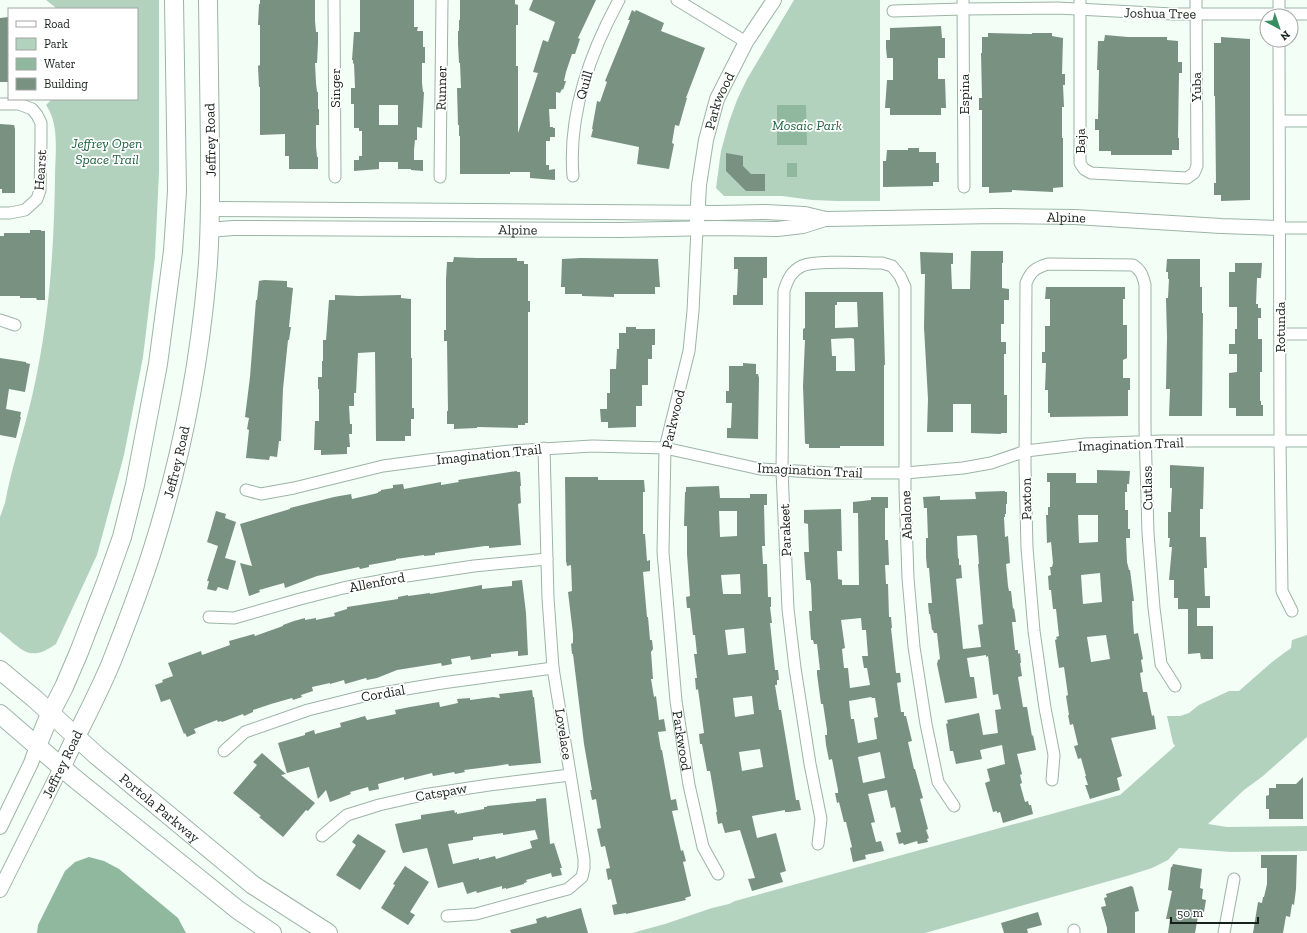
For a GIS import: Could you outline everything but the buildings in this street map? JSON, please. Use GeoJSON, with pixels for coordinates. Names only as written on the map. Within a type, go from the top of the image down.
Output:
{"type":"FeatureCollection","features":[{"type":"Feature","properties":{"kind":"main road","name":"Jeffrey Road"},"geometry":{"type":"LineString","coordinates":[[37,746],[50,714],[80,652],[122,537],[135,484],[158,364],[173,251],[177,191],[174,0]]}},
{"type":"Feature","properties":{"kind":"main road","name":"Jeffrey Road"},"geometry":{"type":"LineString","coordinates":[[61,768],[75,737],[90,710],[118,645],[141,584],[164,511],[190,398],[206,288],[210,209],[208,0]]}},
{"type":"Feature","properties":{"kind":"main road","name":"Portola Parkway"},"geometry":{"type":"LineString","coordinates":[[0,670],[35,699],[75,737],[253,885],[328,933]]}},
{"type":"Feature","properties":{"kind":"main road"},"geometry":{"type":"LineString","coordinates":[[0,714],[61,768],[238,910],[272,933]]}},
{"type":"Feature","properties":{"kind":"street","name":"Singer"},"geometry":{"type":"LineString","coordinates":[[334,0],[335,177]]}},
{"type":"Feature","properties":{"kind":"street","name":"Runner"},"geometry":{"type":"LineString","coordinates":[[440,177],[442,0]]}},
{"type":"Feature","properties":{"kind":"street","name":"Quill"},"geometry":{"type":"LineString","coordinates":[[573,176],[571,160],[575,118],[588,70],[608,19],[619,0]]}},
{"type":"Feature","properties":{"kind":"street"},"geometry":{"type":"LineString","coordinates":[[677,0],[746,42]]}},
{"type":"Feature","properties":{"kind":"street","name":"Parkwood"},"geometry":{"type":"LineString","coordinates":[[718,874],[703,847],[690,784],[676,701],[663,552],[665,448],[689,351],[693,312],[699,184],[706,140],[717,99],[746,42],[774,0]]}},
{"type":"Feature","properties":{"kind":"street","name":"Yuba"},"geometry":{"type":"LineString","coordinates":[[1194,173],[1197,166],[1196,0]]}},
{"type":"Feature","properties":{"kind":"street","name":"Joshua Tree"},"geometry":{"type":"LineString","coordinates":[[894,11],[963,4],[1057,8],[1080,5],[1173,14],[1259,15]]}},
{"type":"Feature","properties":{"kind":"street","name":"Espina"},"geometry":{"type":"LineString","coordinates":[[963,4],[964,188]]}},
{"type":"Feature","properties":{"kind":"street","name":"Baja"},"geometry":{"type":"LineString","coordinates":[[1080,5],[1080,163],[1084,169],[1091,173],[1187,178],[1194,173]]}},
{"type":"Feature","properties":{"kind":"street","name":"Rotunda"},"geometry":{"type":"LineString","coordinates":[[1280,48],[1280,442],[1282,591],[1292,611]]}},
{"type":"Feature","properties":{"kind":"street","name":"Hearst"},"geometry":{"type":"LineString","coordinates":[[0,104],[18,104],[26,106],[32,109],[41,123],[41,180],[37,199],[25,210],[0,213]]}},
{"type":"Feature","properties":{"kind":"street"},"geometry":{"type":"LineString","coordinates":[[1280,121],[1307,120]]}},
{"type":"Feature","properties":{"kind":"street","name":"Alpine"},"geometry":{"type":"LineString","coordinates":[[210,209],[716,213],[765,212],[805,214],[826,219],[996,216],[1075,217],[1221,226],[1307,228]]}},
{"type":"Feature","properties":{"kind":"street","name":"Alpine"},"geometry":{"type":"LineString","coordinates":[[209,230],[233,228],[613,230],[697,228],[777,229],[803,226],[826,219]]}},
{"type":"Feature","properties":{"kind":"street","name":"Parakeet"},"geometry":{"type":"LineString","coordinates":[[818,844],[821,819],[810,764],[795,668],[788,609],[782,471],[784,291],[787,281],[794,272],[802,266],[814,263],[848,263]]}},
{"type":"Feature","properties":{"kind":"street","name":"Abalone"},"geometry":{"type":"LineString","coordinates":[[848,263],[882,263],[892,266],[900,276],[905,287],[905,472],[908,578],[914,647],[926,724],[938,782],[954,806]]}},
{"type":"Feature","properties":{"kind":"street","name":"Cutlass"},"geometry":{"type":"LineString","coordinates":[[1085,263],[1133,265],[1138,268],[1143,276],[1145,285],[1148,533],[1161,664],[1175,686]]}},
{"type":"Feature","properties":{"kind":"street","name":"Paxton"},"geometry":{"type":"LineString","coordinates":[[1052,780],[1054,755],[1045,708],[1034,631],[1027,555],[1026,283],[1031,273],[1043,265],[1085,263]]}},
{"type":"Feature","properties":{"kind":"street"},"geometry":{"type":"LineString","coordinates":[[0,320],[15,325]]}},
{"type":"Feature","properties":{"kind":"street"},"geometry":{"type":"LineString","coordinates":[[1280,334],[1307,334]]}},
{"type":"Feature","properties":{"kind":"street","name":"Imagination Trail"},"geometry":{"type":"LineString","coordinates":[[246,490],[261,494],[294,488],[383,466],[503,451],[544,448],[592,446],[665,448],[760,469],[831,473],[905,472],[963,468],[991,463],[1026,451],[1085,444],[1307,441]]}},
{"type":"Feature","properties":{"kind":"street","name":"Lovelace"},"geometry":{"type":"LineString","coordinates":[[447,916],[476,914],[568,889],[582,877],[584,868],[584,859],[553,668],[548,598],[544,448]]}},
{"type":"Feature","properties":{"kind":"street","name":"Allenford"},"geometry":{"type":"LineString","coordinates":[[209,617],[234,618],[307,597],[400,577],[474,566],[547,559]]}},
{"type":"Feature","properties":{"kind":"street","name":"Cordial"},"geometry":{"type":"LineString","coordinates":[[224,750],[245,732],[308,710],[364,696],[434,684],[553,668]]}},
{"type":"Feature","properties":{"kind":"street","name":"Jeffrey Road"},"geometry":{"type":"LineString","coordinates":[[0,827],[31,763],[37,746]]}},
{"type":"Feature","properties":{"kind":"street","name":"Jeffrey Road"},"geometry":{"type":"LineString","coordinates":[[0,890],[61,768]]}},
{"type":"Feature","properties":{"kind":"street","name":"Catspaw"},"geometry":{"type":"LineString","coordinates":[[322,836],[347,816],[379,805],[423,795],[570,775]]}},
{"type":"Feature","properties":{"kind":"street"},"geometry":{"type":"LineString","coordinates":[[1224,933],[1234,879]]}},
{"type":"Feature","properties":{"kind":"green space","name":"Jeffrey Open Space Trail"},"geometry":{"type":"Polygon","coordinates":[[[46,0],[159,0],[159,172],[155,257],[143,357],[124,455],[97,555],[56,644],[39,653],[32,653],[21,649],[0,632],[0,517],[5,503],[33,392],[47,313],[52,259],[56,140],[53,121],[46,105],[51,100],[138,100],[138,8],[55,7],[46,0]]]}},
{"type":"Feature","properties":{"kind":"green space","name":"Mosaic Park"},"geometry":{"type":"Polygon","coordinates":[[[794,0],[880,0],[880,201],[812,200],[782,196],[724,196],[716,188],[721,151],[737,100],[747,79],[794,0]]]}},
{"type":"Feature","properties":{"kind":"green space"},"geometry":{"type":"Polygon","coordinates":[[[1307,635],[1307,737],[1263,776],[1244,790],[1208,824],[1227,827],[1307,826],[1307,851],[1231,852],[1179,848],[1168,860],[1152,868],[925,933],[632,933],[735,901],[1120,795],[1175,746],[1167,716],[1180,716],[1189,713],[1199,705],[1229,691],[1239,691],[1272,662],[1291,648],[1292,640],[1307,635]]]}},
{"type":"Feature","properties":{"kind":"water"},"geometry":{"type":"Polygon","coordinates":[[[777,105],[806,105],[807,145],[777,145],[777,105]]]}},
{"type":"Feature","properties":{"kind":"water"},"geometry":{"type":"Polygon","coordinates":[[[787,163],[797,163],[797,177],[787,177],[787,163]]]}},
{"type":"Feature","properties":{"kind":"water"},"geometry":{"type":"Polygon","coordinates":[[[89,857],[104,861],[119,869],[178,918],[186,933],[37,933],[38,925],[65,871],[75,862],[89,857]]]}}]}
